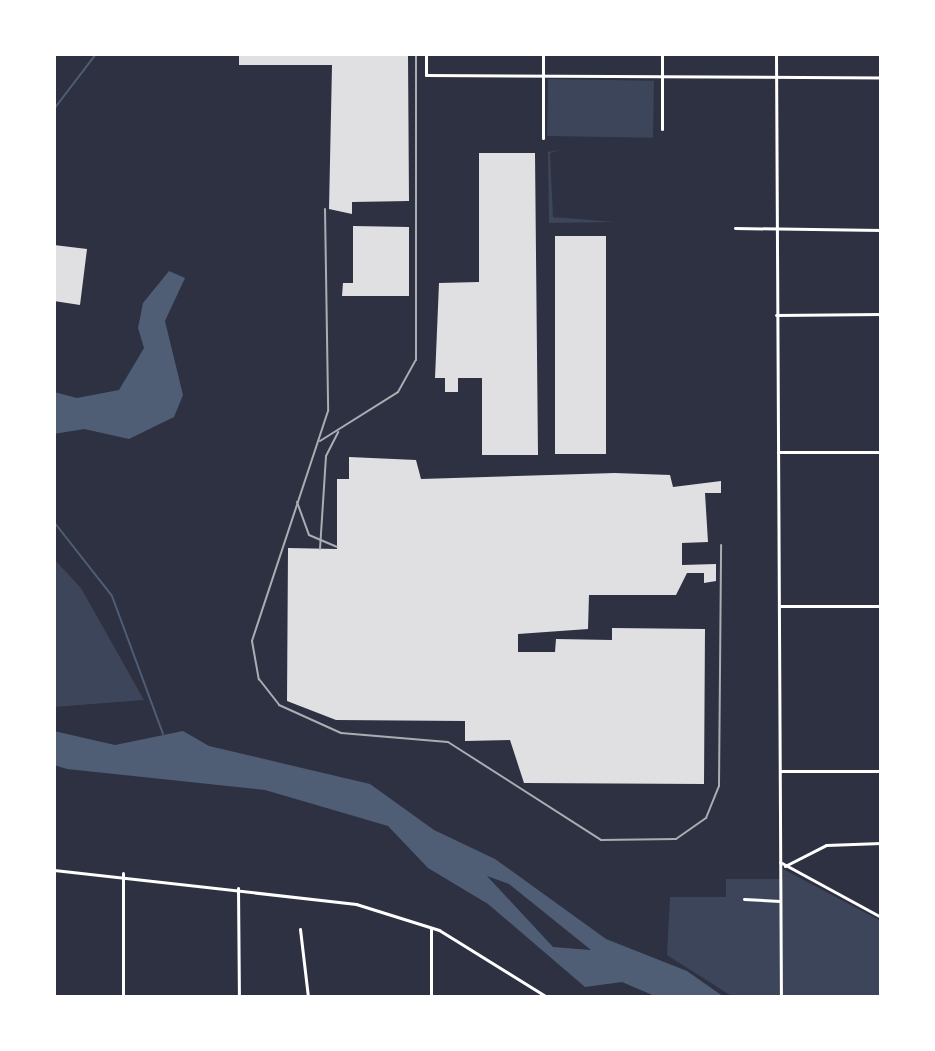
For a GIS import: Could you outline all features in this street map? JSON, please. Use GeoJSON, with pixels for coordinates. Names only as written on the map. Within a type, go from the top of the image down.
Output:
{"type":"FeatureCollection","features":[{"type":"Feature","properties":{"kind":"street"},"geometry":{"type":"LineString","coordinates":[[426,54],[426,75],[881,77]]}},
{"type":"Feature","properties":{"kind":"street"},"geometry":{"type":"LineString","coordinates":[[543,54],[543,138]]}},
{"type":"Feature","properties":{"kind":"street"},"geometry":{"type":"LineString","coordinates":[[662,54],[662,129]]}},
{"type":"Feature","properties":{"kind":"street"},"geometry":{"type":"LineString","coordinates":[[776,54],[780,996]]}},
{"type":"Feature","properties":{"kind":"street"},"geometry":{"type":"LineString","coordinates":[[735,228],[881,230]]}},
{"type":"Feature","properties":{"kind":"street"},"geometry":{"type":"LineString","coordinates":[[776,315],[881,314]]}},
{"type":"Feature","properties":{"kind":"street"},"geometry":{"type":"LineString","coordinates":[[778,452],[881,452]]}},
{"type":"Feature","properties":{"kind":"street"},"geometry":{"type":"LineString","coordinates":[[779,606],[881,606]]}},
{"type":"Feature","properties":{"kind":"street"},"geometry":{"type":"LineString","coordinates":[[780,771],[881,771]]}},
{"type":"Feature","properties":{"kind":"street"},"geometry":{"type":"LineString","coordinates":[[785,866],[826,845],[881,843]]}},
{"type":"Feature","properties":{"kind":"street"},"geometry":{"type":"LineString","coordinates":[[780,862],[881,917]]}},
{"type":"Feature","properties":{"kind":"street"},"geometry":{"type":"LineString","coordinates":[[54,870],[123,873],[356,904],[431,928],[547,997]]}},
{"type":"Feature","properties":{"kind":"street"},"geometry":{"type":"LineString","coordinates":[[123,873],[123,997]]}},
{"type":"Feature","properties":{"kind":"street"},"geometry":{"type":"LineString","coordinates":[[238,888],[239,997]]}},
{"type":"Feature","properties":{"kind":"street"},"geometry":{"type":"LineString","coordinates":[[744,899],[780,901]]}},
{"type":"Feature","properties":{"kind":"street"},"geometry":{"type":"LineString","coordinates":[[431,928],[431,997]]}},
{"type":"Feature","properties":{"kind":"street"},"geometry":{"type":"LineString","coordinates":[[300,929],[308,997]]}},
{"type":"Feature","properties":{"kind":"shaded area"},"geometry":{"type":"Polygon","coordinates":[[[548,79],[654,81],[653,138],[547,136],[548,79]]]}},
{"type":"Feature","properties":{"kind":"shaded area"},"geometry":{"type":"Polygon","coordinates":[[[563,149],[550,153],[553,217],[615,222],[549,223],[548,152],[563,149]]]}},
{"type":"Feature","properties":{"kind":"shaded area"},"geometry":{"type":"Polygon","coordinates":[[[169,271],[185,278],[165,321],[183,395],[174,417],[129,439],[84,429],[54,434],[54,392],[77,398],[119,390],[144,348],[138,328],[143,303],[169,271]]]}},
{"type":"Feature","properties":{"kind":"shaded area"},"geometry":{"type":"Polygon","coordinates":[[[54,559],[81,588],[144,700],[54,707],[54,559]]]}},
{"type":"Feature","properties":{"kind":"shaded area"},"geometry":{"type":"Polygon","coordinates":[[[54,731],[115,745],[183,731],[209,746],[370,784],[434,830],[495,859],[606,939],[687,971],[724,997],[657,997],[622,982],[585,987],[488,904],[428,868],[388,826],[265,790],[67,769],[54,765],[54,731]],[[487,876],[553,947],[591,950],[509,884],[487,876]]]}},
{"type":"Feature","properties":{"kind":"shaded area"},"geometry":{"type":"Polygon","coordinates":[[[783,869],[881,921],[881,997],[733,997],[667,955],[670,897],[726,897],[726,879],[783,879],[783,869]]]}},
{"type":"Feature","properties":{"kind":"building"},"geometry":{"type":"Polygon","coordinates":[[[239,54],[408,54],[409,201],[352,202],[352,214],[329,209],[332,65],[239,65],[239,54]]]}},
{"type":"Feature","properties":{"kind":"building"},"geometry":{"type":"Polygon","coordinates":[[[479,153],[535,153],[538,455],[482,455],[482,378],[458,378],[458,392],[445,392],[445,378],[435,378],[439,283],[479,282],[479,153]]]}},
{"type":"Feature","properties":{"kind":"building"},"geometry":{"type":"Polygon","coordinates":[[[353,226],[409,227],[409,296],[342,296],[343,283],[353,283],[353,226]]]}},
{"type":"Feature","properties":{"kind":"building"},"geometry":{"type":"Polygon","coordinates":[[[555,236],[606,236],[606,454],[555,454],[555,236]]]}},
{"type":"Feature","properties":{"kind":"building"},"geometry":{"type":"Polygon","coordinates":[[[54,245],[87,249],[80,305],[54,301],[54,245]]]}},
{"type":"Feature","properties":{"kind":"building"},"geometry":{"type":"Polygon","coordinates":[[[349,457],[416,460],[421,479],[615,473],[670,475],[673,487],[721,481],[721,493],[705,493],[708,542],[682,543],[682,565],[716,564],[716,581],[704,583],[704,573],[687,573],[676,595],[589,595],[588,629],[518,634],[518,652],[555,652],[556,639],[612,640],[612,628],[705,629],[704,784],[524,783],[510,740],[465,741],[465,721],[336,720],[287,701],[288,548],[337,549],[337,479],[349,479],[349,457]]]}},
{"type":"Feature","properties":{"kind":"waterway"},"geometry":{"type":"LineString","coordinates":[[54,109],[96,54]]}},
{"type":"Feature","properties":{"kind":"waterway"},"geometry":{"type":"LineString","coordinates":[[54,522],[112,596],[163,734]]}},
{"type":"Feature","properties":{"kind":"railway"},"geometry":{"type":"LineString","coordinates":[[320,441],[398,392],[416,360],[416,54]]}},
{"type":"Feature","properties":{"kind":"railway"},"geometry":{"type":"LineString","coordinates":[[325,209],[328,411],[252,641],[259,679],[279,705],[341,733],[448,742],[601,840],[676,839],[706,818],[719,786],[721,545]]}},
{"type":"Feature","properties":{"kind":"railway"},"geometry":{"type":"LineString","coordinates":[[320,549],[326,456],[338,432]]}},
{"type":"Feature","properties":{"kind":"railway"},"geometry":{"type":"LineString","coordinates":[[297,502],[309,535],[337,547]]}}]}
